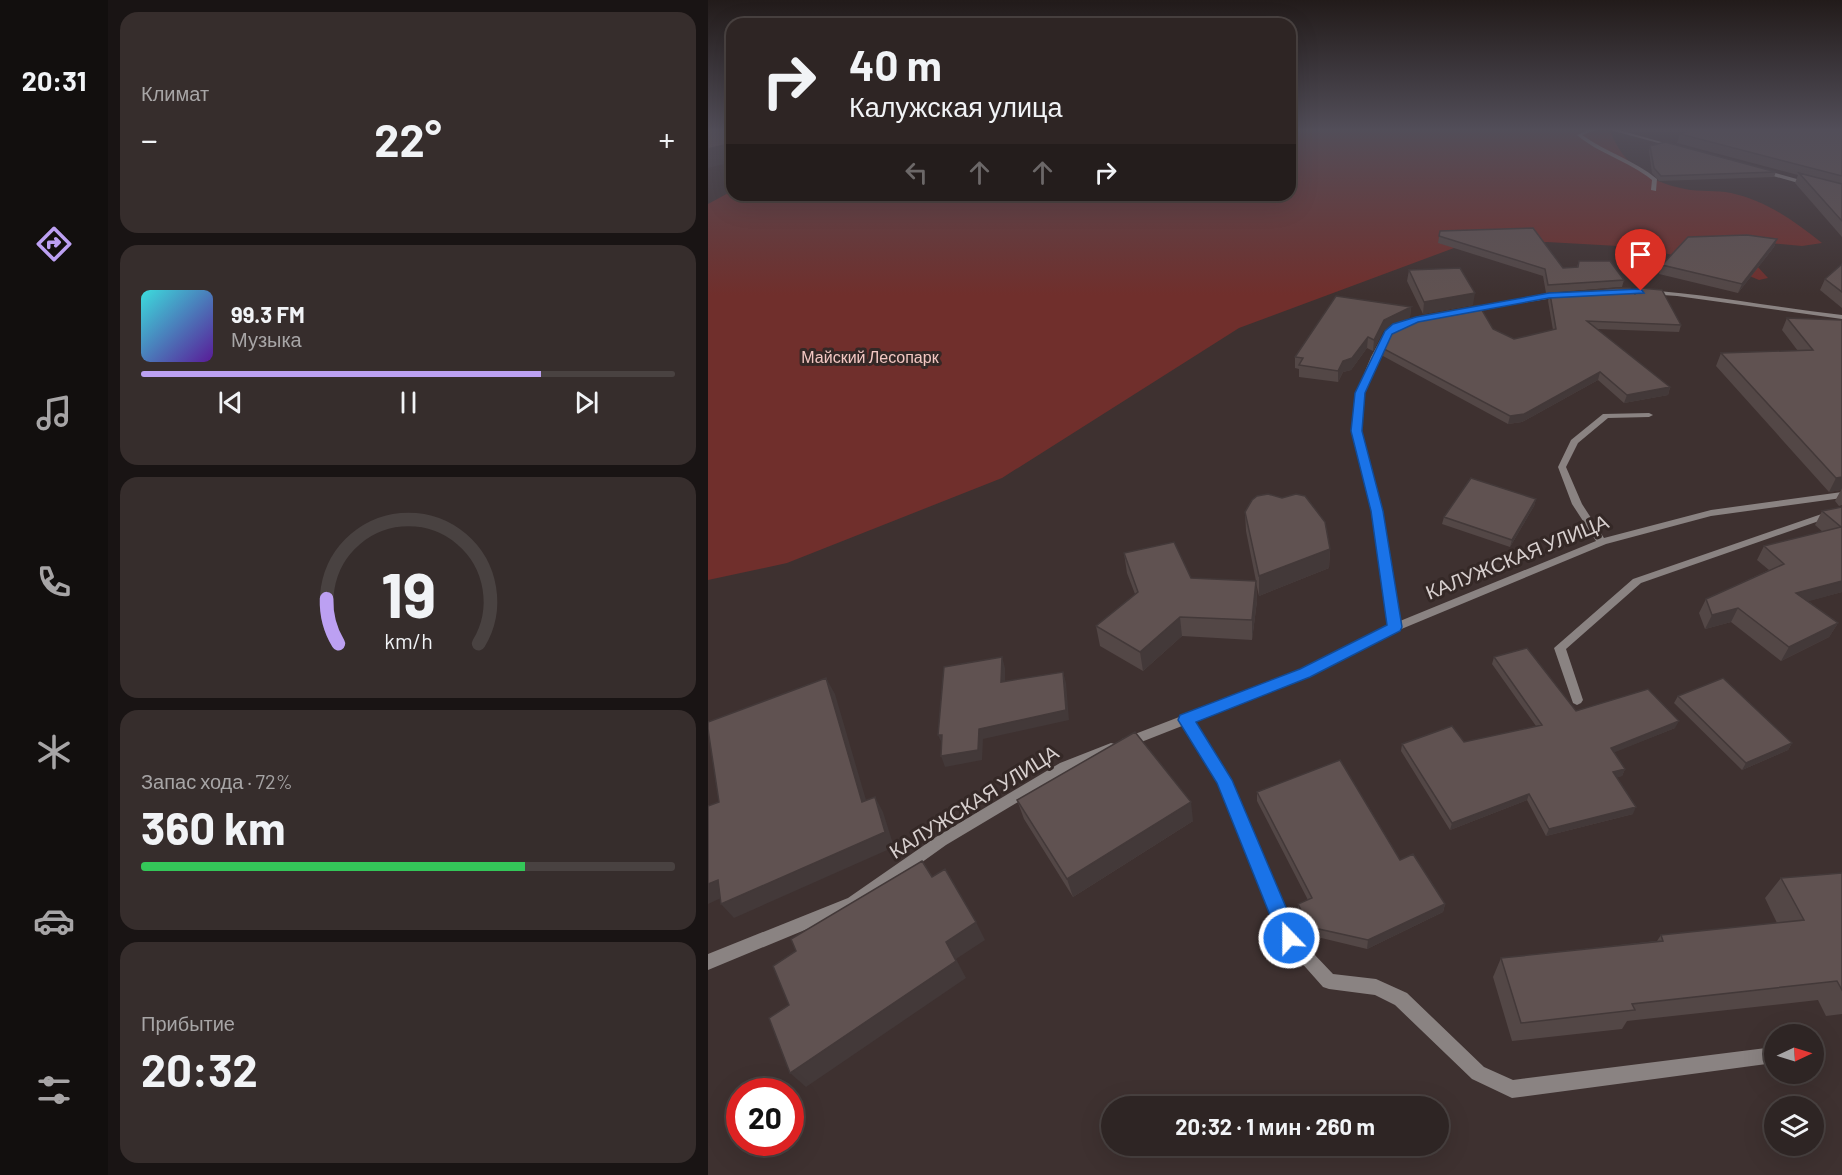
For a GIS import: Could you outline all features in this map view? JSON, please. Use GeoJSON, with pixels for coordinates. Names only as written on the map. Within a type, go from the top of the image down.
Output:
{"type":"FeatureCollection","features":[{"type":"Feature","properties":{"kind":"street"},"geometry":{"type":"LineString","coordinates":[[1654,190],[1655,185]]}},
{"type":"Feature","properties":{"kind":"street"},"geometry":{"type":"LineString","coordinates":[[1812,185],[1820,187]]}},
{"type":"Feature","properties":{"kind":"street"},"geometry":{"type":"LineString","coordinates":[[1609,292],[1698,295],[1809,314],[1842,317]]}},
{"type":"Feature","properties":{"kind":"street"},"geometry":{"type":"LineString","coordinates":[[1460,312],[1569,294]]}},
{"type":"Feature","properties":{"kind":"street"},"geometry":{"type":"LineString","coordinates":[[1395,627],[1377,511],[1356,431],[1360,393],[1388,333],[1396,326],[1427,318]]}},
{"type":"Feature","properties":{"kind":"street"},"geometry":{"type":"LineString","coordinates":[[1602,542],[1577,504],[1562,468],[1574,442],[1606,416],[1649,415]]}},
{"type":"Feature","properties":{"kind":"street","name":"КАЛУЖСКАЯ УЛИЦА"},"geometry":{"type":"LineString","coordinates":[[708,962],[853,903],[940,841],[1065,766],[1305,673],[1395,627],[1602,542],[1711,513],[1842,495]]}},
{"type":"Feature","properties":{"kind":"street"},"geometry":{"type":"LineString","coordinates":[[1577,700],[1560,648],[1637,581],[1842,510]]}},
{"type":"Feature","properties":{"kind":"street"},"geometry":{"type":"LineString","coordinates":[[1185,720],[1224,780],[1289,938],[1329,981],[1376,987],[1401,999],[1478,1073],[1512,1089],[1764,1056]]}},
{"type":"Feature","properties":{"kind":"green space","name":"Майский Лесопарк"},"geometry":{"type":"Polygon","coordinates":[[[1296,185],[1668,185],[1685,189],[1731,193],[1756,201],[1790,220],[1822,243],[1802,246],[1746,241],[1757,266],[1768,278],[1759,280],[1728,267],[1636,247],[1547,242],[1454,248],[1239,328],[1002,478],[787,563],[708,580],[708,204],[726,194],[726,201],[1296,201],[1296,185]]]}},
{"type":"Feature","properties":{"kind":"building"},"geometry":{"type":"Polygon","coordinates":[[[1810,185],[1842,185],[1842,221],[1810,185]]]}},
{"type":"Feature","properties":{"kind":"building"},"geometry":{"type":"Polygon","coordinates":[[[1533,228],[1563,268],[1578,267],[1579,261],[1610,261],[1624,280],[1548,285],[1545,269],[1439,236],[1440,231],[1533,228]]]}},
{"type":"Feature","properties":{"kind":"building"},"geometry":{"type":"Polygon","coordinates":[[[1747,235],[1777,239],[1742,284],[1662,265],[1688,237],[1747,235]]]}},
{"type":"Feature","properties":{"kind":"building"},"geometry":{"type":"Polygon","coordinates":[[[1842,264],[1842,292],[1825,279],[1842,264]]]}},
{"type":"Feature","properties":{"kind":"building"},"geometry":{"type":"Polygon","coordinates":[[[1460,268],[1475,293],[1424,302],[1409,270],[1460,268]]]}},
{"type":"Feature","properties":{"kind":"building"},"geometry":{"type":"Polygon","coordinates":[[[1630,288],[1635,294],[1641,288],[1662,290],[1681,325],[1587,321],[1670,387],[1627,395],[1600,372],[1524,414],[1510,416],[1384,349],[1393,328],[1420,316],[1479,305],[1493,329],[1514,339],[1556,329],[1550,294],[1630,288]]]}},
{"type":"Feature","properties":{"kind":"building"},"geometry":{"type":"Polygon","coordinates":[[[1336,296],[1411,307],[1384,320],[1374,340],[1368,337],[1352,358],[1343,361],[1338,371],[1299,365],[1303,358],[1295,357],[1336,296]]]}},
{"type":"Feature","properties":{"kind":"building"},"geometry":{"type":"Polygon","coordinates":[[[1787,318],[1842,320],[1842,477],[1836,478],[1721,353],[1813,350],[1787,318]]]}},
{"type":"Feature","properties":{"kind":"building"},"geometry":{"type":"Polygon","coordinates":[[[1471,478],[1536,499],[1512,540],[1444,517],[1471,478]]]}},
{"type":"Feature","properties":{"kind":"building"},"geometry":{"type":"Polygon","coordinates":[[[1268,494],[1282,498],[1296,494],[1305,496],[1325,522],[1330,549],[1259,576],[1245,512],[1257,496],[1268,494]]]}},
{"type":"Feature","properties":{"kind":"building"},"geometry":{"type":"Polygon","coordinates":[[[1842,507],[1842,581],[1796,593],[1838,623],[1789,647],[1738,608],[1712,615],[1706,599],[1784,564],[1764,546],[1841,527],[1822,511],[1842,507]]]}},
{"type":"Feature","properties":{"kind":"building"},"geometry":{"type":"Polygon","coordinates":[[[1174,542],[1191,578],[1256,581],[1252,620],[1180,617],[1140,652],[1096,626],[1138,592],[1124,553],[1174,542]]]}},
{"type":"Feature","properties":{"kind":"building"},"geometry":{"type":"Polygon","coordinates":[[[1527,648],[1576,711],[1648,689],[1679,721],[1611,748],[1625,769],[1613,772],[1636,807],[1549,829],[1529,794],[1452,823],[1402,744],[1452,726],[1464,742],[1542,725],[1494,657],[1527,648]]]}},
{"type":"Feature","properties":{"kind":"building"},"geometry":{"type":"Polygon","coordinates":[[[1002,657],[1001,682],[1063,672],[1066,710],[979,729],[978,750],[941,756],[942,735],[938,735],[944,667],[1002,657]]]}},
{"type":"Feature","properties":{"kind":"building"},"geometry":{"type":"Polygon","coordinates":[[[826,678],[862,802],[875,797],[885,832],[721,904],[718,880],[708,884],[708,806],[719,802],[708,722],[826,678]]]}},
{"type":"Feature","properties":{"kind":"building"},"geometry":{"type":"Polygon","coordinates":[[[1723,678],[1792,743],[1746,763],[1678,696],[1723,678]]]}},
{"type":"Feature","properties":{"kind":"building"},"geometry":{"type":"Polygon","coordinates":[[[1135,732],[1191,802],[1067,879],[1017,800],[1135,732]]]}},
{"type":"Feature","properties":{"kind":"building"},"geometry":{"type":"Polygon","coordinates":[[[1340,760],[1400,860],[1413,854],[1445,904],[1368,940],[1310,927],[1298,904],[1312,898],[1257,792],[1340,760]]]}},
{"type":"Feature","properties":{"kind":"building"},"geometry":{"type":"Polygon","coordinates":[[[922,861],[932,877],[945,869],[976,922],[946,942],[956,961],[790,1073],[769,1018],[789,1005],[773,966],[796,951],[791,939],[922,861]]]}},
{"type":"Feature","properties":{"kind":"building"},"geometry":{"type":"Polygon","coordinates":[[[1842,873],[1842,990],[1837,981],[1632,1004],[1635,1010],[1521,1023],[1501,958],[1663,941],[1661,935],[1804,920],[1781,878],[1842,873]]]}},
{"type":"Feature","properties":{"kind":"route"},"geometry":{"type":"LineString","coordinates":[[1289,938],[1224,780],[1185,720],[1305,673],[1395,627],[1377,511],[1356,431],[1360,393],[1381,345],[1388,333],[1396,326],[1416,320],[1549,296],[1641,291]]}}]}
